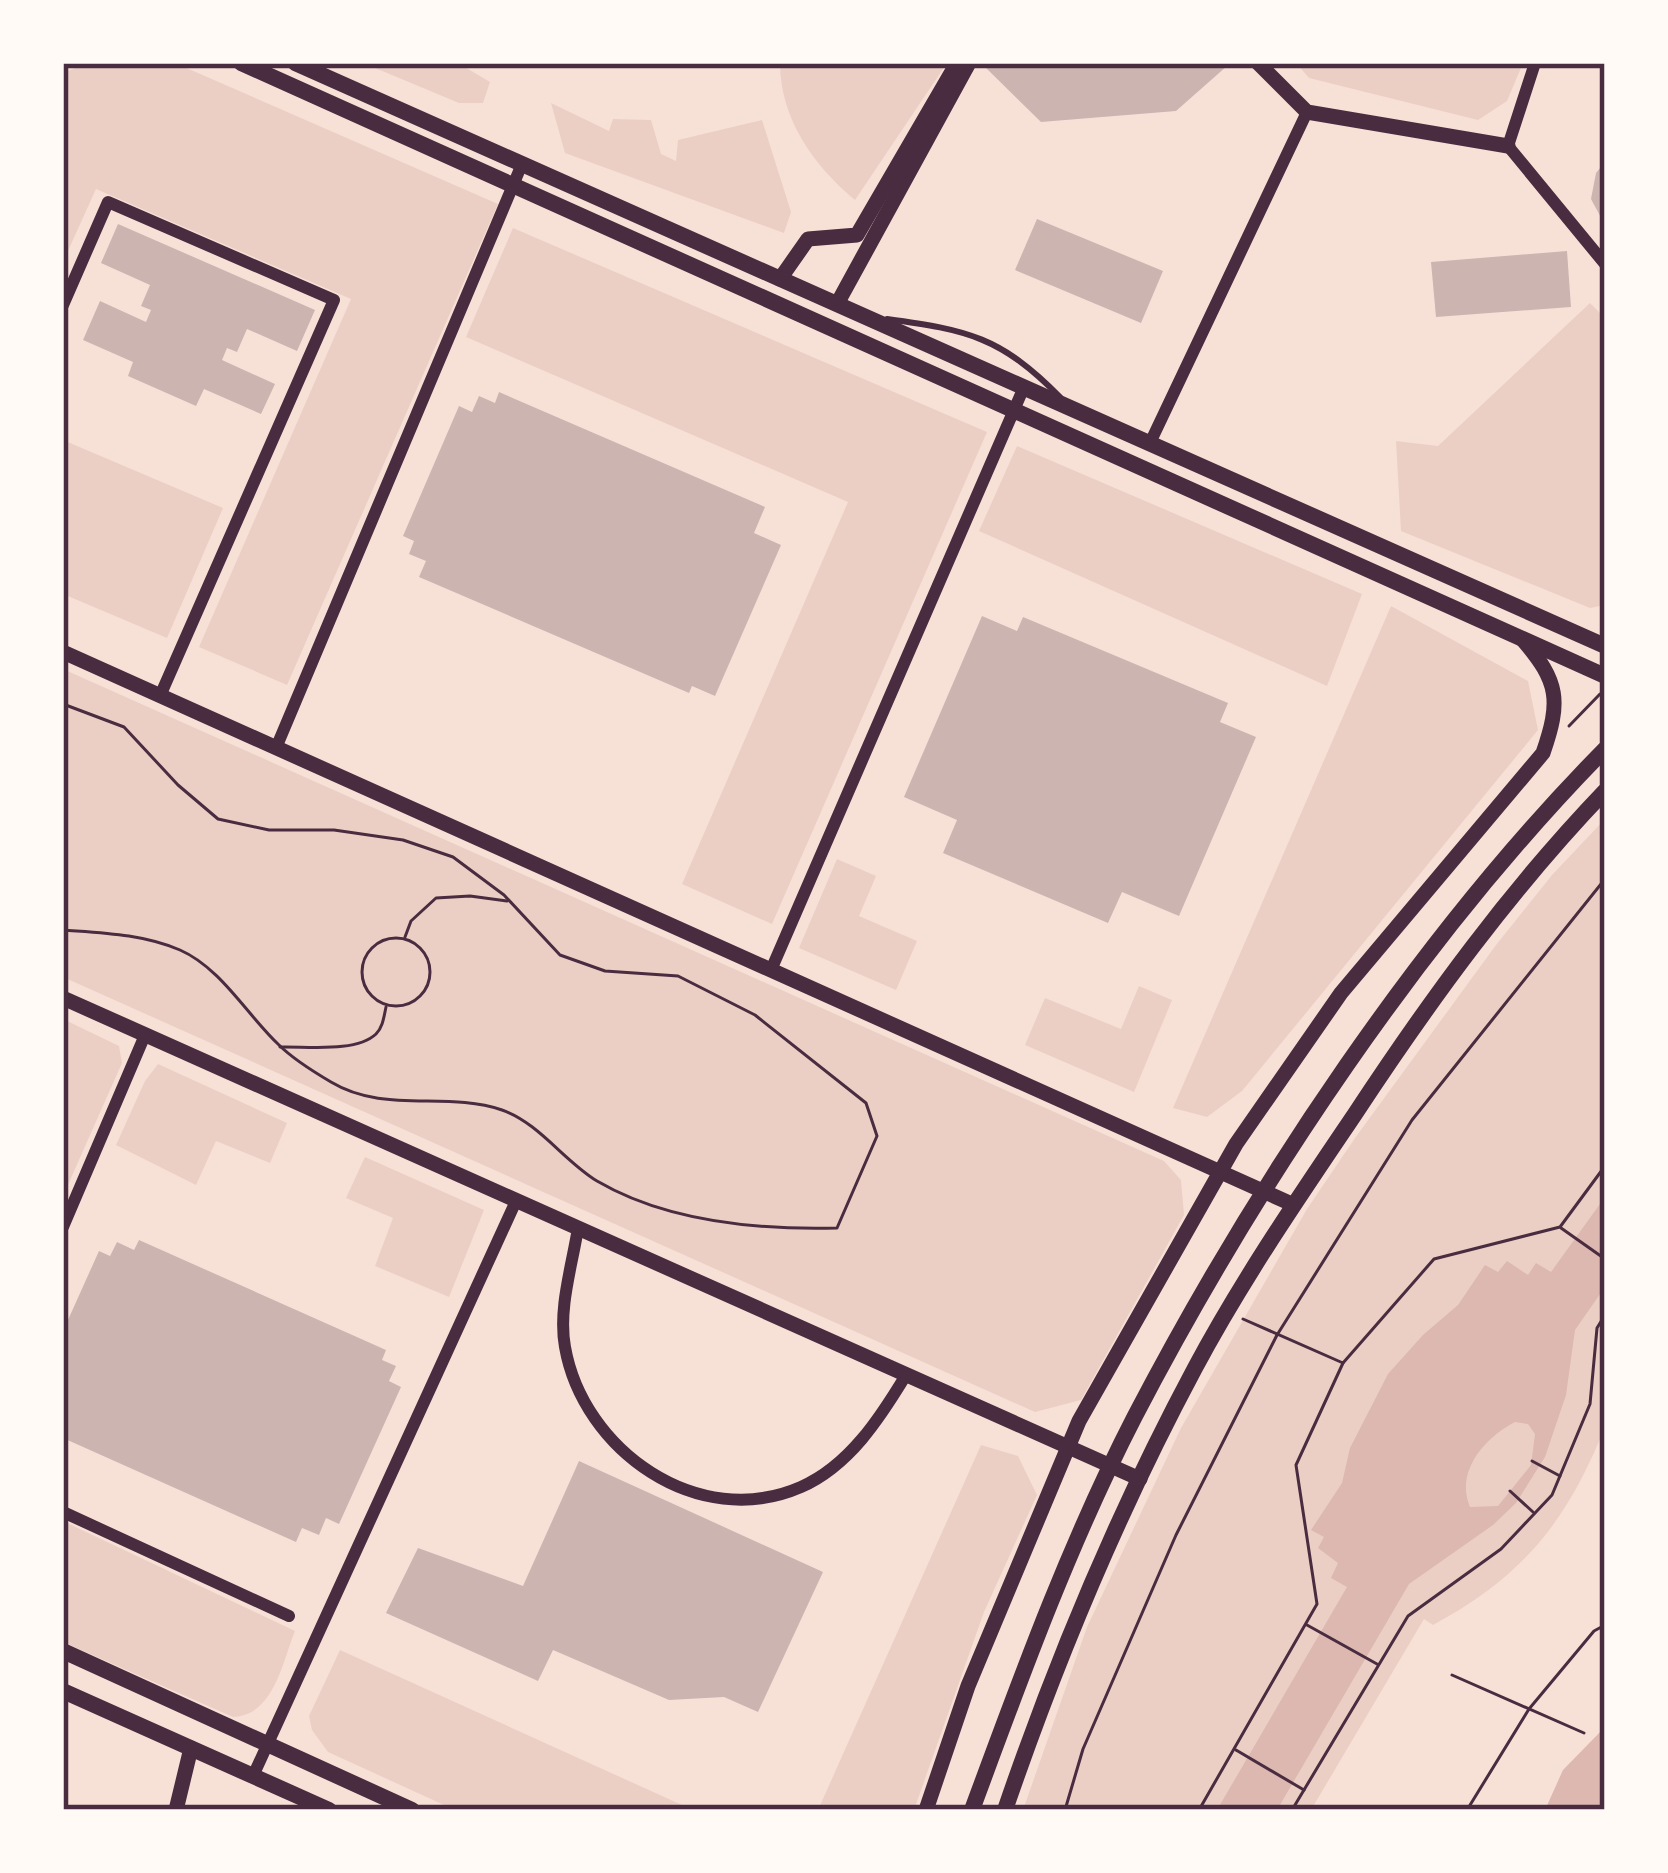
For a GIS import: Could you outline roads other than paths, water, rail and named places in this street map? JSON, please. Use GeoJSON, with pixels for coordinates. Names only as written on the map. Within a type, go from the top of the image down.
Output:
{"type":"FeatureCollection","features":[{"type":"Feature","properties":{"kind":"main road"},"geometry":{"type":"LineString","coordinates":[[241,63],[1605,676]]}},
{"type":"Feature","properties":{"kind":"main road"},"geometry":{"type":"LineString","coordinates":[[295,63],[1605,646]]}},
{"type":"Feature","properties":{"kind":"main road"},"geometry":{"type":"LineString","coordinates":[[972,1810],[1064,1569],[1135,1417],[1223,1258],[1418,970],[1491,877],[1605,749]]}},
{"type":"Feature","properties":{"kind":"main road"},"geometry":{"type":"LineString","coordinates":[[1005,1810],[1084,1597],[1197,1365],[1294,1205],[1432,1002],[1540,858],[1605,791]]}},
{"type":"Feature","properties":{"kind":"main road"},"geometry":{"type":"LineString","coordinates":[[63,1651],[412,1810]]}},
{"type":"Feature","properties":{"kind":"main road"},"geometry":{"type":"LineString","coordinates":[[63,1690],[329,1810]]}},
{"type":"Feature","properties":{"kind":"street"},"geometry":{"type":"LineString","coordinates":[[780,279],[808,239],[856,235],[957,63]]}},
{"type":"Feature","properties":{"kind":"street"},"geometry":{"type":"LineString","coordinates":[[837,304],[969,63]]}},
{"type":"Feature","properties":{"kind":"street"},"geometry":{"type":"LineString","coordinates":[[1258,63],[1307,112],[1508,146],[1605,264]]}},
{"type":"Feature","properties":{"kind":"street"},"geometry":{"type":"LineString","coordinates":[[1508,146],[1534,63]]}},
{"type":"Feature","properties":{"kind":"street"},"geometry":{"type":"LineString","coordinates":[[1150,443],[1307,112]]}},
{"type":"Feature","properties":{"kind":"street"},"geometry":{"type":"LineString","coordinates":[[276,748],[522,164]]}},
{"type":"Feature","properties":{"kind":"street"},"geometry":{"type":"LineString","coordinates":[[63,305],[108,202],[334,300],[160,696]]}},
{"type":"Feature","properties":{"kind":"street"},"geometry":{"type":"LineString","coordinates":[[770,970],[1024,387]]}},
{"type":"Feature","properties":{"kind":"street"},"geometry":{"type":"LineString","coordinates":[[1578,634],[1605,636]]}},
{"type":"Feature","properties":{"kind":"street"},"geometry":{"type":"LineString","coordinates":[[926,1810],[968,1686],[1068,1447],[1220,1172],[1341,993],[1543,753],[1555,719],[1556,698],[1547,669],[1521,638]]}},
{"type":"Feature","properties":{"kind":"street"},"geometry":{"type":"LineString","coordinates":[[63,652],[1294,1205]]}},
{"type":"Feature","properties":{"kind":"street"},"geometry":{"type":"LineString","coordinates":[[63,998],[1139,1479]]}},
{"type":"Feature","properties":{"kind":"street"},"geometry":{"type":"LineString","coordinates":[[63,1227],[145,1035]]}},
{"type":"Feature","properties":{"kind":"street"},"geometry":{"type":"LineString","coordinates":[[253,1776],[516,1201]]}},
{"type":"Feature","properties":{"kind":"street"},"geometry":{"type":"LineString","coordinates":[[578,1228],[563,1312],[565,1348],[588,1412],[623,1455],[679,1487],[723,1498],[765,1498],[802,1487],[838,1462],[875,1426],[906,1375]]}},
{"type":"Feature","properties":{"kind":"street"},"geometry":{"type":"LineString","coordinates":[[63,1512],[289,1616]]}},
{"type":"Feature","properties":{"kind":"street"},"geometry":{"type":"LineString","coordinates":[[176,1810],[191,1748]]}},
{"type":"Feature","properties":{"kind":"lane"},"geometry":{"type":"LineString","coordinates":[[862,316],[955,328],[1022,358],[1071,408]]}}]}
